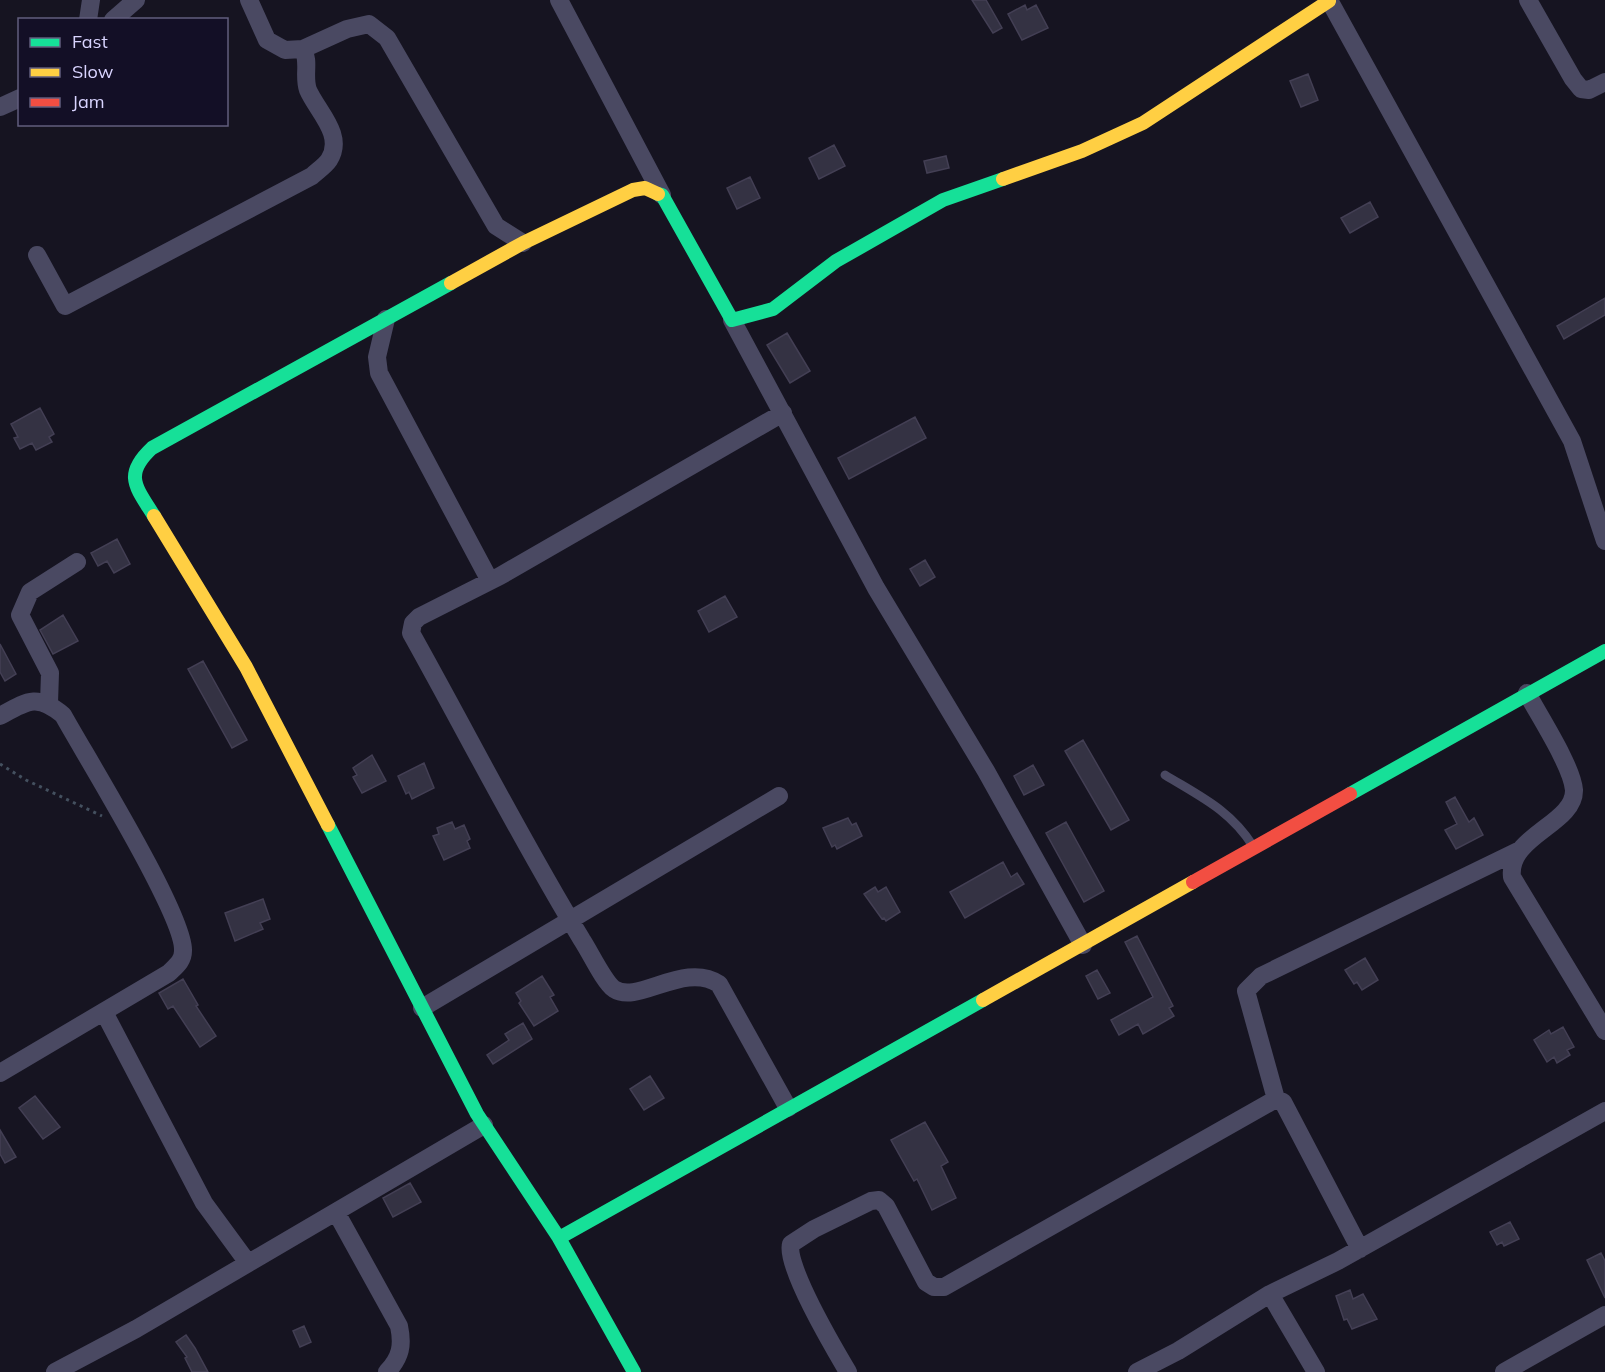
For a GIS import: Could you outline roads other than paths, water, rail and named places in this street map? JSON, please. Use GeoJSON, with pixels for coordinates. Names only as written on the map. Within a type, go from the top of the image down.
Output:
{"type":"FeatureCollection","features":[{"type":"Feature","properties":{"kind":"street"},"geometry":{"type":"LineString","coordinates":[[88,18],[91,0]]}},
{"type":"Feature","properties":{"kind":"street"},"geometry":{"type":"LineString","coordinates":[[115,18],[136,0]]}},
{"type":"Feature","properties":{"kind":"street"},"geometry":{"type":"LineString","coordinates":[[249,0],[267,40],[285,51],[303,49],[347,29],[369,24],[379,30],[387,38],[496,226],[523,243]]}},
{"type":"Feature","properties":{"kind":"street"},"geometry":{"type":"LineString","coordinates":[[559,0],[662,195],[783,413],[876,588],[986,771],[1083,945]]}},
{"type":"Feature","properties":{"kind":"street"},"geometry":{"type":"LineString","coordinates":[[732,320],[773,309],[836,261],[943,200],[1082,151],[1143,123],[1329,0],[1572,441],[1605,541]]}},
{"type":"Feature","properties":{"kind":"street"},"geometry":{"type":"LineString","coordinates":[[1528,0],[1581,89],[1589,90],[1605,82]]}},
{"type":"Feature","properties":{"kind":"street"},"geometry":{"type":"LineString","coordinates":[[37,255],[65,306],[312,176],[330,159],[333,138],[326,120],[308,90],[305,74],[307,57],[303,49]]}},
{"type":"Feature","properties":{"kind":"street"},"geometry":{"type":"LineString","coordinates":[[0,107],[18,99]]}},
{"type":"Feature","properties":{"kind":"street"},"geometry":{"type":"LineString","coordinates":[[634,1372],[559,1238],[484,1125],[246,667],[136,487],[132,473],[137,462],[152,448],[523,243],[633,190],[645,189],[662,195]]}},
{"type":"Feature","properties":{"kind":"street"},"geometry":{"type":"LineString","coordinates":[[490,261],[496,226]]}},
{"type":"Feature","properties":{"kind":"street"},"geometry":{"type":"LineString","coordinates":[[386,319],[377,357],[379,373],[490,581]]}},
{"type":"Feature","properties":{"kind":"street"},"geometry":{"type":"LineString","coordinates":[[783,413],[490,581],[418,617],[413,623],[411,633],[570,920],[611,987],[626,993],[687,977],[710,978],[719,984],[788,1108]]}},
{"type":"Feature","properties":{"kind":"street"},"geometry":{"type":"LineString","coordinates":[[49,702],[50,673],[20,615],[30,592],[77,562]]}},
{"type":"Feature","properties":{"kind":"street"},"geometry":{"type":"LineString","coordinates":[[559,1238],[1605,651]]}},
{"type":"Feature","properties":{"kind":"street"},"geometry":{"type":"LineString","coordinates":[[1276,1099],[1246,991],[1261,976],[1520,850],[1567,809],[1574,792],[1571,775],[1527,693]]}},
{"type":"Feature","properties":{"kind":"street"},"geometry":{"type":"LineString","coordinates":[[0,716],[24,703],[38,700],[49,702],[63,715],[168,903],[184,948],[182,961],[169,973],[0,1073]]}},
{"type":"Feature","properties":{"kind":"street"},"geometry":{"type":"LineString","coordinates":[[422,1008],[779,796]]}},
{"type":"Feature","properties":{"kind":"street"},"geometry":{"type":"LineString","coordinates":[[1520,850],[1513,861],[1512,877],[1605,1031]]}},
{"type":"Feature","properties":{"kind":"street"},"geometry":{"type":"LineString","coordinates":[[104,1012],[204,1203],[248,1263]]}},
{"type":"Feature","properties":{"kind":"street"},"geometry":{"type":"LineString","coordinates":[[1276,1099],[1283,1102],[1360,1249]]}},
{"type":"Feature","properties":{"kind":"street"},"geometry":{"type":"LineString","coordinates":[[848,1372],[826,1334],[791,1259],[791,1244],[814,1229],[871,1201],[879,1200],[886,1206],[926,1282],[934,1287],[944,1287],[1276,1099]]}},
{"type":"Feature","properties":{"kind":"street"},"geometry":{"type":"LineString","coordinates":[[1137,1372],[1178,1351],[1270,1294],[1360,1249],[1605,1111]]}},
{"type":"Feature","properties":{"kind":"street"},"geometry":{"type":"LineString","coordinates":[[56,1372],[484,1125]]}},
{"type":"Feature","properties":{"kind":"street"},"geometry":{"type":"LineString","coordinates":[[336,1212],[399,1326],[403,1343],[397,1362],[387,1372]]}},
{"type":"Feature","properties":{"kind":"street"},"geometry":{"type":"LineString","coordinates":[[1270,1294],[1316,1372]]}},
{"type":"Feature","properties":{"kind":"street"},"geometry":{"type":"LineString","coordinates":[[1504,1372],[1605,1316]]}},
{"type":"Feature","properties":{"kind":"lane"},"geometry":{"type":"LineString","coordinates":[[1165,775],[1223,810],[1241,828],[1254,848]]}}]}
